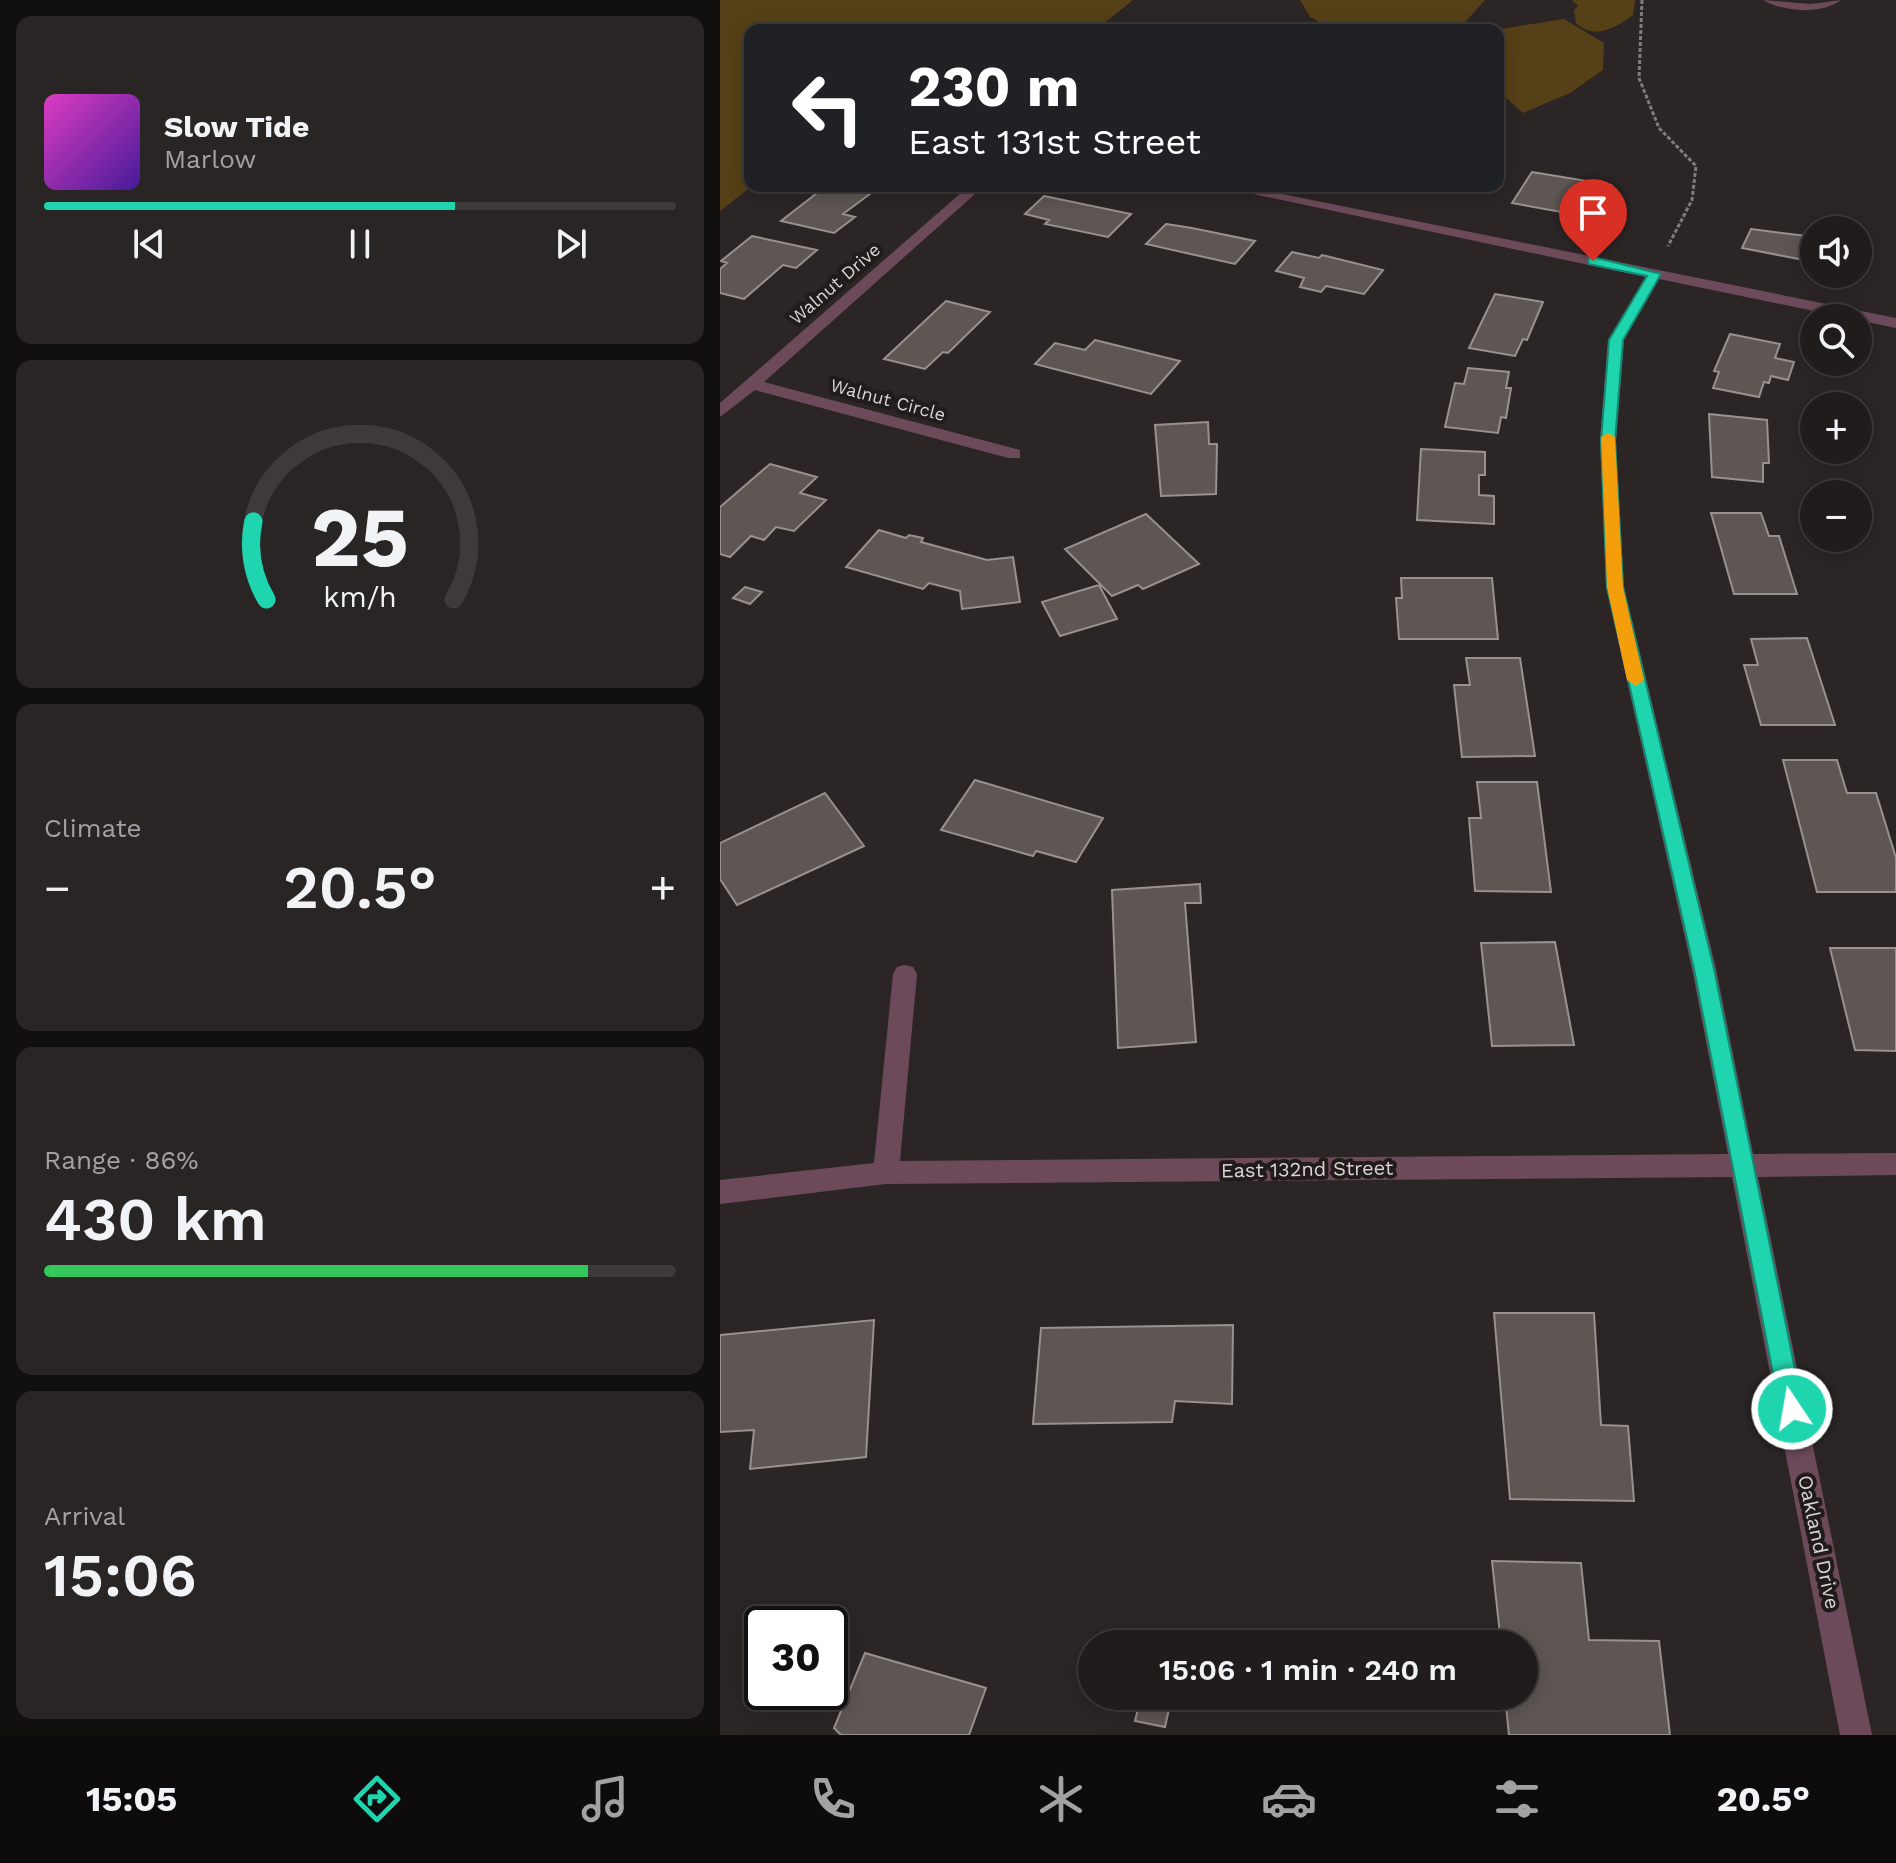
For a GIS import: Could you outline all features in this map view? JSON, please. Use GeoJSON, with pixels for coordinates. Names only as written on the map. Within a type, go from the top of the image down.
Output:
{"type":"FeatureCollection","features":[{"type":"Feature","properties":{"kind":"street","name":"Walnut Drive"},"geometry":{"type":"LineString","coordinates":[[720,412],[970,192]]}},
{"type":"Feature","properties":{"kind":"street"},"geometry":{"type":"LineString","coordinates":[[1252,192],[1896,323]]}},
{"type":"Feature","properties":{"kind":"street","name":"Oakland Drive"},"geometry":{"type":"LineString","coordinates":[[1655,274],[1616,340],[1608,441],[1615,587],[1704,969],[1856,1735]]}},
{"type":"Feature","properties":{"kind":"street","name":"Walnut Circle"},"geometry":{"type":"LineString","coordinates":[[752,384],[1014,454]]}},
{"type":"Feature","properties":{"kind":"street"},"geometry":{"type":"LineString","coordinates":[[886,1173],[905,974]]}},
{"type":"Feature","properties":{"kind":"street","name":"East 132nd Street"},"geometry":{"type":"LineString","coordinates":[[720,1192],[886,1173],[1896,1164]]}},
{"type":"Feature","properties":{"kind":"lane"},"geometry":{"type":"LineString","coordinates":[[1768,0],[1810,7],[1836,0]]}},
{"type":"Feature","properties":{"kind":"path"},"geometry":{"type":"LineString","coordinates":[[1642,0],[1639,78],[1659,128],[1696,166],[1692,200],[1655,274]]}},
{"type":"Feature","properties":{"kind":"shaded area"},"geometry":{"type":"Polygon","coordinates":[[[720,0],[1133,0],[1103,24],[744,24],[744,192],[720,211],[720,0]]]}},
{"type":"Feature","properties":{"kind":"shaded area"},"geometry":{"type":"Polygon","coordinates":[[[1300,0],[1485,0],[1463,24],[1322,24],[1310,17],[1300,0]]]}},
{"type":"Feature","properties":{"kind":"shaded area"},"geometry":{"type":"Polygon","coordinates":[[[1572,0],[1635,0],[1633,15],[1613,28],[1598,32],[1576,23],[1574,10],[1578,6],[1572,0]]]}},
{"type":"Feature","properties":{"kind":"shaded area"},"geometry":{"type":"Polygon","coordinates":[[[1564,19],[1604,43],[1603,70],[1570,93],[1523,113],[1504,96],[1504,28],[1564,19]]]}},
{"type":"Feature","properties":{"kind":"building"},"geometry":{"type":"Polygon","coordinates":[[[1532,172],[1611,185],[1601,204],[1570,198],[1561,212],[1512,203],[1532,172]]]}},
{"type":"Feature","properties":{"kind":"building"},"geometry":{"type":"Polygon","coordinates":[[[818,192],[873,192],[843,214],[855,217],[834,233],[781,221],[818,192]]]}},
{"type":"Feature","properties":{"kind":"building"},"geometry":{"type":"Polygon","coordinates":[[[1044,196],[1131,214],[1108,237],[1045,224],[1049,220],[1025,214],[1044,196]]]}},
{"type":"Feature","properties":{"kind":"building"},"geometry":{"type":"Polygon","coordinates":[[[1166,224],[1255,241],[1235,264],[1146,244],[1166,224]]]}},
{"type":"Feature","properties":{"kind":"building"},"geometry":{"type":"Polygon","coordinates":[[[1751,229],[1800,235],[1800,259],[1742,248],[1751,229]]]}},
{"type":"Feature","properties":{"kind":"building"},"geometry":{"type":"Polygon","coordinates":[[[752,236],[817,250],[796,268],[783,265],[744,299],[720,293],[720,269],[727,263],[721,261],[752,236]]]}},
{"type":"Feature","properties":{"kind":"building"},"geometry":{"type":"Polygon","coordinates":[[[1292,252],[1319,258],[1322,255],[1383,270],[1364,294],[1326,286],[1321,292],[1300,287],[1304,278],[1276,271],[1292,252]]]}},
{"type":"Feature","properties":{"kind":"building"},"geometry":{"type":"Polygon","coordinates":[[[1495,294],[1543,302],[1527,340],[1523,339],[1515,356],[1469,348],[1495,294]]]}},
{"type":"Feature","properties":{"kind":"building"},"geometry":{"type":"Polygon","coordinates":[[[946,301],[990,312],[948,353],[943,352],[925,369],[884,359],[946,301]]]}},
{"type":"Feature","properties":{"kind":"building"},"geometry":{"type":"Polygon","coordinates":[[[1730,334],[1780,344],[1775,358],[1794,362],[1788,380],[1771,376],[1769,383],[1764,382],[1759,397],[1713,388],[1719,372],[1714,371],[1730,334]]]}},
{"type":"Feature","properties":{"kind":"building"},"geometry":{"type":"Polygon","coordinates":[[[1095,340],[1180,361],[1151,394],[1035,364],[1055,343],[1085,350],[1095,340]]]}},
{"type":"Feature","properties":{"kind":"building"},"geometry":{"type":"Polygon","coordinates":[[[1468,368],[1509,372],[1506,388],[1511,388],[1506,418],[1501,417],[1498,433],[1445,427],[1455,383],[1464,384],[1468,368]]]}},
{"type":"Feature","properties":{"kind":"building"},"geometry":{"type":"Polygon","coordinates":[[[1709,414],[1767,420],[1769,463],[1763,463],[1763,482],[1712,477],[1709,414]]]}},
{"type":"Feature","properties":{"kind":"building"},"geometry":{"type":"Polygon","coordinates":[[[1208,422],[1209,444],[1217,444],[1216,494],[1161,496],[1155,425],[1208,422]]]}},
{"type":"Feature","properties":{"kind":"building"},"geometry":{"type":"Polygon","coordinates":[[[1421,449],[1485,452],[1485,475],[1479,475],[1479,495],[1494,496],[1494,524],[1417,520],[1421,449]]]}},
{"type":"Feature","properties":{"kind":"building"},"geometry":{"type":"Polygon","coordinates":[[[770,464],[817,477],[800,493],[826,500],[794,531],[776,527],[764,540],[751,536],[730,557],[720,554],[720,507],[770,464]]]}},
{"type":"Feature","properties":{"kind":"building"},"geometry":{"type":"Polygon","coordinates":[[[1711,513],[1761,513],[1769,536],[1779,536],[1797,594],[1734,594],[1711,513]]]}},
{"type":"Feature","properties":{"kind":"building"},"geometry":{"type":"Polygon","coordinates":[[[1146,514],[1199,564],[1143,589],[1138,585],[1112,596],[1065,549],[1146,514]]]}},
{"type":"Feature","properties":{"kind":"building"},"geometry":{"type":"Polygon","coordinates":[[[879,530],[906,538],[909,535],[923,538],[921,542],[987,560],[1013,557],[1020,602],[962,609],[960,591],[929,583],[923,589],[846,567],[879,530]]]}},
{"type":"Feature","properties":{"kind":"building"},"geometry":{"type":"Polygon","coordinates":[[[1401,578],[1492,578],[1498,639],[1399,639],[1396,598],[1402,598],[1401,578]]]}},
{"type":"Feature","properties":{"kind":"building"},"geometry":{"type":"Polygon","coordinates":[[[1099,585],[1117,619],[1060,636],[1042,602],[1099,585]]]}},
{"type":"Feature","properties":{"kind":"building"},"geometry":{"type":"Polygon","coordinates":[[[745,587],[762,592],[750,604],[733,598],[745,587]]]}},
{"type":"Feature","properties":{"kind":"building"},"geometry":{"type":"Polygon","coordinates":[[[1807,638],[1835,725],[1761,725],[1744,665],[1758,665],[1751,639],[1807,638]]]}},
{"type":"Feature","properties":{"kind":"building"},"geometry":{"type":"Polygon","coordinates":[[[1466,658],[1520,658],[1535,756],[1462,757],[1454,685],[1470,685],[1466,658]]]}},
{"type":"Feature","properties":{"kind":"building"},"geometry":{"type":"Polygon","coordinates":[[[1783,760],[1837,760],[1847,793],[1876,793],[1896,858],[1896,892],[1817,892],[1783,760]]]}},
{"type":"Feature","properties":{"kind":"building"},"geometry":{"type":"Polygon","coordinates":[[[975,780],[1103,818],[1076,862],[1036,851],[1033,856],[941,830],[975,780]]]}},
{"type":"Feature","properties":{"kind":"building"},"geometry":{"type":"Polygon","coordinates":[[[1477,782],[1537,782],[1551,892],[1475,891],[1469,818],[1481,818],[1477,782]]]}},
{"type":"Feature","properties":{"kind":"building"},"geometry":{"type":"Polygon","coordinates":[[[825,793],[864,846],[737,905],[720,879],[720,843],[825,793]]]}},
{"type":"Feature","properties":{"kind":"building"},"geometry":{"type":"Polygon","coordinates":[[[1200,884],[1201,903],[1185,903],[1196,1042],[1118,1048],[1112,890],[1200,884]]]}},
{"type":"Feature","properties":{"kind":"building"},"geometry":{"type":"Polygon","coordinates":[[[1555,942],[1574,1045],[1492,1046],[1481,943],[1555,942]]]}},
{"type":"Feature","properties":{"kind":"building"},"geometry":{"type":"Polygon","coordinates":[[[1830,948],[1896,948],[1896,1051],[1855,1050],[1830,948]]]}},
{"type":"Feature","properties":{"kind":"building"},"geometry":{"type":"Polygon","coordinates":[[[1494,1313],[1594,1313],[1601,1425],[1628,1426],[1634,1501],[1510,1499],[1494,1313]]]}},
{"type":"Feature","properties":{"kind":"building"},"geometry":{"type":"Polygon","coordinates":[[[874,1320],[866,1457],[750,1469],[754,1430],[720,1432],[720,1335],[874,1320]]]}},
{"type":"Feature","properties":{"kind":"building"},"geometry":{"type":"Polygon","coordinates":[[[1233,1325],[1232,1404],[1175,1401],[1172,1422],[1033,1424],[1041,1328],[1233,1325]]]}},
{"type":"Feature","properties":{"kind":"building"},"geometry":{"type":"Polygon","coordinates":[[[1492,1561],[1581,1563],[1589,1640],[1659,1641],[1670,1735],[1509,1735],[1506,1710],[1538,1710],[1538,1630],[1499,1630],[1492,1561]]]}},
{"type":"Feature","properties":{"kind":"building"},"geometry":{"type":"Polygon","coordinates":[[[865,1653],[986,1688],[969,1735],[841,1735],[834,1728],[841,1710],[848,1710],[848,1694],[865,1653]]]}},
{"type":"Feature","properties":{"kind":"building"},"geometry":{"type":"Polygon","coordinates":[[[1138,1710],[1169,1710],[1165,1727],[1135,1721],[1138,1710]]]}},
{"type":"Feature","properties":{"kind":"slow traffic"},"geometry":{"type":"LineString","coordinates":[[1608,437],[1615,587],[1636,680]]}},
{"type":"Feature","properties":{"kind":"route"},"geometry":{"type":"LineString","coordinates":[[1593,261],[1655,274],[1616,340],[1608,441],[1615,587],[1704,969],[1792,1409]]}}]}
